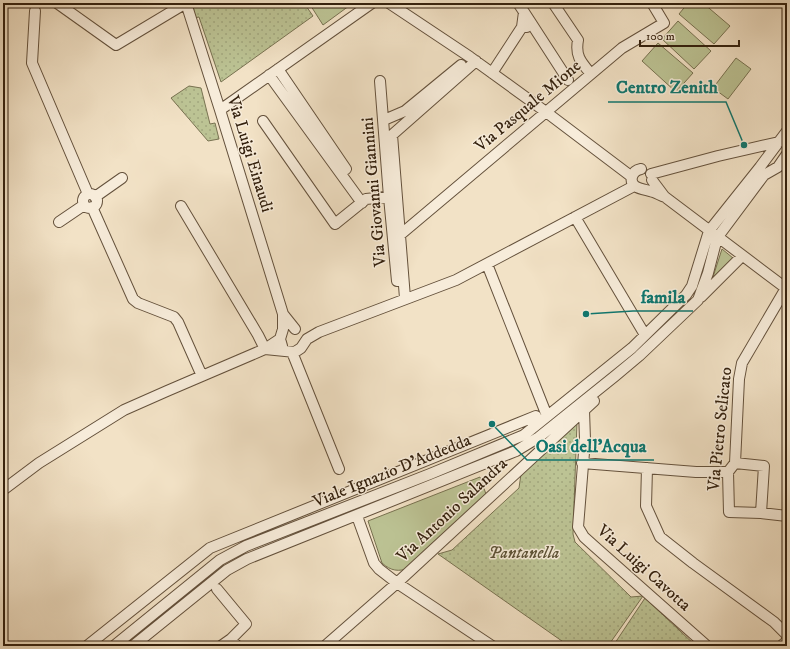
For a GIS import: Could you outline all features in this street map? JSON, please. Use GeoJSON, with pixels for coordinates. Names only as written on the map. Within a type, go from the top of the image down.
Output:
{"type":"FeatureCollection","features":[{"type":"Feature","properties":{"kind":"street"},"geometry":{"type":"LineString","coordinates":[[57,3],[116,45],[186,3]]}},
{"type":"Feature","properties":{"kind":"street","name":"Via Luigi Einaudi"},"geometry":{"type":"LineString","coordinates":[[186,3],[283,314],[283,329],[280,338]]}},
{"type":"Feature","properties":{"kind":"street"},"geometry":{"type":"LineString","coordinates":[[220,110],[372,3]]}},
{"type":"Feature","properties":{"kind":"street"},"geometry":{"type":"LineString","coordinates":[[389,3],[473,59],[546,112],[611,162],[636,184],[664,197],[786,289]]}},
{"type":"Feature","properties":{"kind":"street"},"geometry":{"type":"LineString","coordinates":[[404,3],[409,15]]}},
{"type":"Feature","properties":{"kind":"street"},"geometry":{"type":"LineString","coordinates":[[518,3],[568,80]]}},
{"type":"Feature","properties":{"kind":"street"},"geometry":{"type":"LineString","coordinates":[[553,3],[578,40],[576,49],[580,61],[591,74]]}},
{"type":"Feature","properties":{"kind":"street","name":"Via Pasquale Mione"},"geometry":{"type":"LineString","coordinates":[[400,235],[622,48],[664,23],[652,3]]}},
{"type":"Feature","properties":{"kind":"street"},"geometry":{"type":"LineString","coordinates":[[35,11],[32,64],[133,299],[138,304],[174,317],[178,322],[202,376]]}},
{"type":"Feature","properties":{"kind":"street"},"geometry":{"type":"LineString","coordinates":[[492,73],[522,27],[524,12]]}},
{"type":"Feature","properties":{"kind":"street"},"geometry":{"type":"LineString","coordinates":[[522,27],[533,26]]}},
{"type":"Feature","properties":{"kind":"street"},"geometry":{"type":"LineString","coordinates":[[384,120],[405,111],[473,59]]}},
{"type":"Feature","properties":{"kind":"street","name":"Via Giovanni Giannini"},"geometry":{"type":"LineString","coordinates":[[402,299],[400,235],[393,196],[392,135],[473,59]]}},
{"type":"Feature","properties":{"kind":"street"},"geometry":{"type":"LineString","coordinates":[[274,72],[364,201]]}},
{"type":"Feature","properties":{"kind":"street","name":"Via Giovanni Giannini"},"geometry":{"type":"LineString","coordinates":[[380,82],[393,196],[402,299]]}},
{"type":"Feature","properties":{"kind":"street"},"geometry":{"type":"LineString","coordinates":[[263,121],[335,224],[364,201],[393,196]]}},
{"type":"Feature","properties":{"kind":"street","name":"Viale Ignazio D'Addedda"},"geometry":{"type":"LineString","coordinates":[[114,646],[230,553],[524,435],[627,352],[686,295],[690,290],[709,231],[787,131]]}},
{"type":"Feature","properties":{"kind":"street"},"geometry":{"type":"LineString","coordinates":[[652,177],[718,156],[779,142]]}},
{"type":"Feature","properties":{"kind":"street","name":"Viale Ignazio D'Addedda"},"geometry":{"type":"LineString","coordinates":[[133,646],[227,570],[237,564],[516,452],[539,437],[639,356],[698,300],[708,273],[717,238],[764,175],[778,167],[787,154]]}},
{"type":"Feature","properties":{"kind":"street"},"geometry":{"type":"LineString","coordinates":[[611,162],[647,170],[664,197]]}},
{"type":"Feature","properties":{"kind":"street"},"geometry":{"type":"LineString","coordinates":[[636,184],[635,171],[641,168]]}},
{"type":"Feature","properties":{"kind":"street"},"geometry":{"type":"LineString","coordinates":[[265,349],[289,352],[298,350],[311,336],[329,328],[402,299],[456,280],[636,184],[649,186],[652,177]]}},
{"type":"Feature","properties":{"kind":"street"},"geometry":{"type":"LineString","coordinates":[[59,222],[122,178]]}},
{"type":"Feature","properties":{"kind":"street"},"geometry":{"type":"LineString","coordinates":[[182,206],[258,334],[265,349]]}},
{"type":"Feature","properties":{"kind":"street"},"geometry":{"type":"LineString","coordinates":[[575,217],[645,335]]}},
{"type":"Feature","properties":{"kind":"street"},"geometry":{"type":"LineString","coordinates":[[698,300],[742,256]]}},
{"type":"Feature","properties":{"kind":"street"},"geometry":{"type":"LineString","coordinates":[[487,264],[547,416]]}},
{"type":"Feature","properties":{"kind":"street","name":"Via Pietro Selicato"},"geometry":{"type":"LineString","coordinates":[[761,513],[728,512],[728,472],[735,463],[739,379],[742,363],[786,289]]}},
{"type":"Feature","properties":{"kind":"street","name":"Via Luigi Einaudi"},"geometry":{"type":"LineString","coordinates":[[283,314],[297,330]]}},
{"type":"Feature","properties":{"kind":"street"},"geometry":{"type":"LineString","coordinates":[[3,490],[39,463],[124,410],[265,349],[280,338],[288,329],[305,332],[329,328]]}},
{"type":"Feature","properties":{"kind":"street"},"geometry":{"type":"LineString","coordinates":[[297,330],[303,337],[303,345]]}},
{"type":"Feature","properties":{"kind":"street"},"geometry":{"type":"LineString","coordinates":[[280,338],[282,346],[289,352],[339,469]]}},
{"type":"Feature","properties":{"kind":"street","name":"Via Antonio Salandra"},"geometry":{"type":"LineString","coordinates":[[325,646],[397,583],[595,400],[615,376]]}},
{"type":"Feature","properties":{"kind":"street","name":"Via Luigi Cavotta"},"geometry":{"type":"LineString","coordinates":[[584,410],[585,440],[578,526],[584,537],[707,646]]}},
{"type":"Feature","properties":{"kind":"street","name":"Viale Ignazio D'Addedda"},"geometry":{"type":"LineString","coordinates":[[87,646],[210,548],[536,416]]}},
{"type":"Feature","properties":{"kind":"street"},"geometry":{"type":"LineString","coordinates":[[582,463],[696,472],[728,472]]}},
{"type":"Feature","properties":{"kind":"street"},"geometry":{"type":"LineString","coordinates":[[735,463],[764,466],[761,513],[787,516]]}},
{"type":"Feature","properties":{"kind":"street"},"geometry":{"type":"LineString","coordinates":[[647,468],[646,506],[660,537],[774,622],[787,634]]}},
{"type":"Feature","properties":{"kind":"street"},"geometry":{"type":"LineString","coordinates":[[352,504],[349,507],[349,512],[353,516],[357,516],[374,563],[379,569],[397,583],[492,646]]}},
{"type":"Feature","properties":{"kind":"street"},"geometry":{"type":"LineString","coordinates":[[217,589],[246,624],[234,642],[221,646]]}},
{"type":"Feature","properties":{"kind":"street"},"geometry":{"type":"LineString","coordinates":[[159,609],[167,619]]}},
{"type":"Feature","properties":{"kind":"street"},"geometry":{"type":"LineString","coordinates":[[781,646],[787,641]]}},
{"type":"Feature","properties":{"kind":"green space"},"geometry":{"type":"Polygon","coordinates":[[[190,3],[304,3],[313,16],[221,82],[199,17],[194,18],[190,3]]]}},
{"type":"Feature","properties":{"kind":"green space"},"geometry":{"type":"Polygon","coordinates":[[[309,3],[353,3],[323,25],[309,3]]]}},
{"type":"Feature","properties":{"kind":"green space"},"geometry":{"type":"Polygon","coordinates":[[[688,3],[703,3],[730,26],[714,44],[679,14],[688,3]]]}},
{"type":"Feature","properties":{"kind":"green space"},"geometry":{"type":"Polygon","coordinates":[[[678,21],[711,51],[694,69],[662,39],[678,21]]]}},
{"type":"Feature","properties":{"kind":"green space"},"geometry":{"type":"Polygon","coordinates":[[[658,43],[693,73],[676,92],[642,61],[658,43]]]}},
{"type":"Feature","properties":{"kind":"green space"},"geometry":{"type":"Polygon","coordinates":[[[736,58],[751,69],[728,99],[713,88],[736,58]]]}},
{"type":"Feature","properties":{"kind":"green space"},"geometry":{"type":"Polygon","coordinates":[[[189,86],[201,88],[210,124],[215,123],[219,139],[208,141],[171,98],[189,86]]]}},
{"type":"Feature","properties":{"kind":"green space"},"geometry":{"type":"Polygon","coordinates":[[[722,249],[733,258],[712,280],[722,249]]]}},
{"type":"Feature","properties":{"kind":"green space","name":"Pantanella"},"geometry":{"type":"Polygon","coordinates":[[[577,422],[573,534],[575,542],[631,597],[643,596],[608,646],[569,646],[438,554],[452,550],[519,488],[521,474],[577,422]]]}},
{"type":"Feature","properties":{"kind":"green space"},"geometry":{"type":"Polygon","coordinates":[[[480,477],[487,497],[410,568],[395,570],[388,568],[382,563],[368,521],[480,477]]]}},
{"type":"Feature","properties":{"kind":"green space"},"geometry":{"type":"Polygon","coordinates":[[[645,598],[696,646],[613,646],[645,598]]]}},
{"type":"Feature","properties":{"kind":"place","name":"Centro Zenith"},"geometry":{"type":"Point","coordinates":[744,145]}},
{"type":"Feature","properties":{"kind":"place","name":"famila"},"geometry":{"type":"Point","coordinates":[586,314]}},
{"type":"Feature","properties":{"kind":"place","name":"Oasi dell'Acqua"},"geometry":{"type":"Point","coordinates":[492,424]}}]}
